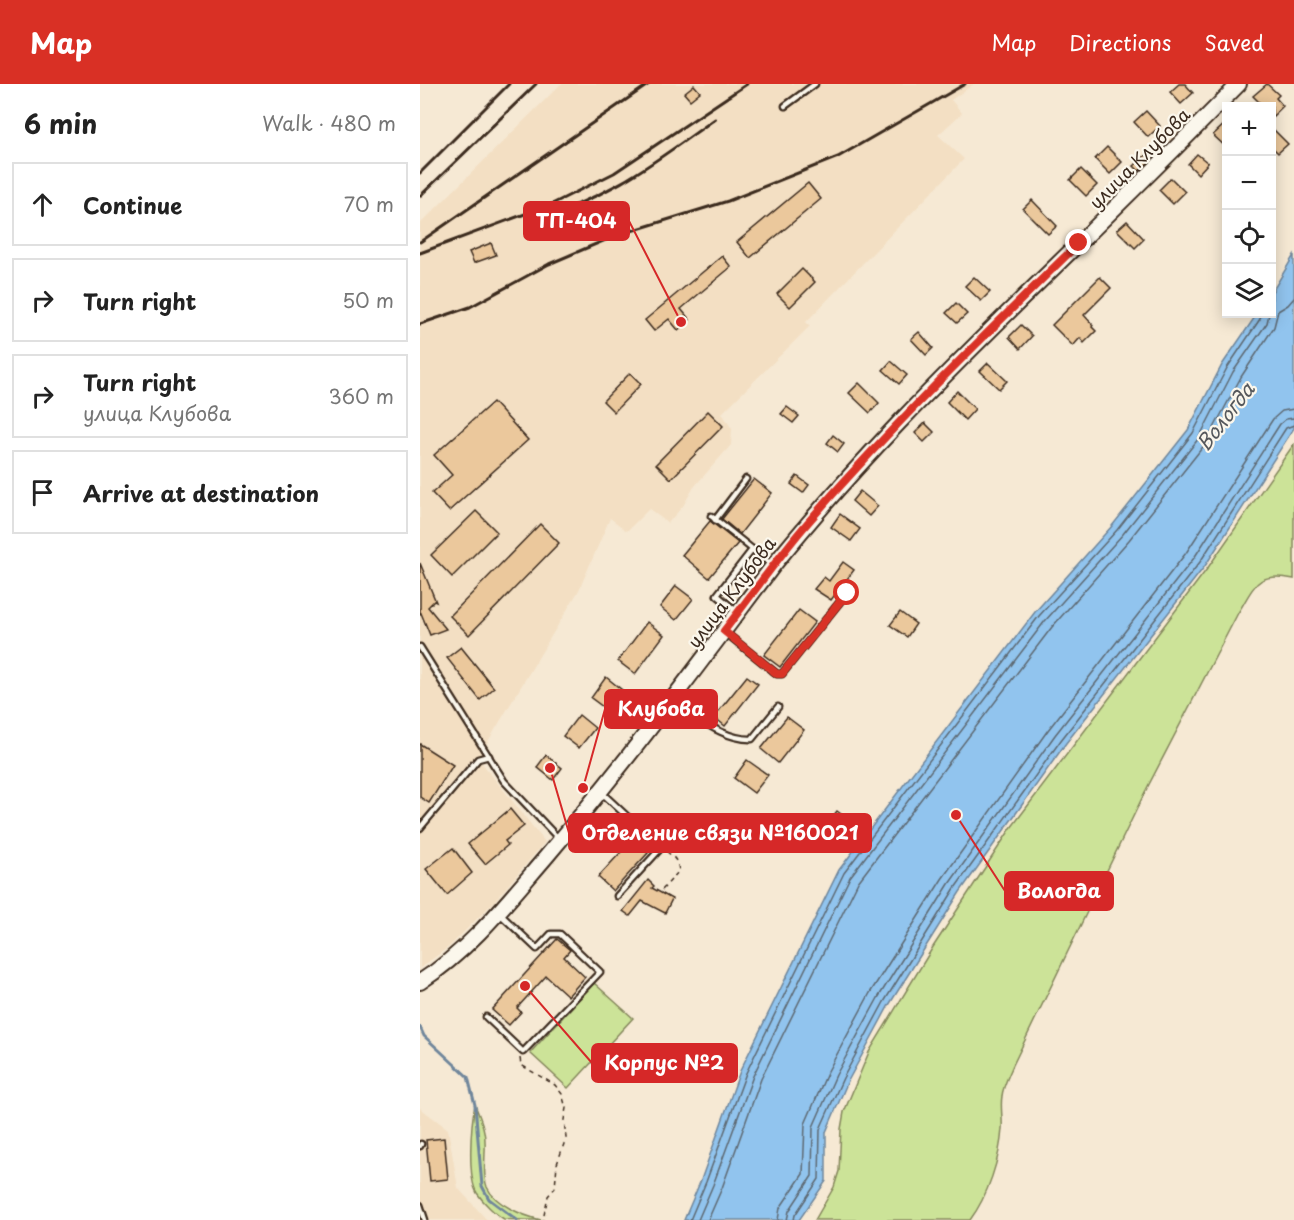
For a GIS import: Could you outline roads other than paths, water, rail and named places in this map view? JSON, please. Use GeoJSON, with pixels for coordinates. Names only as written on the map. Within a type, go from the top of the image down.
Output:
{"type":"FeatureCollection","features":[{"type":"Feature","properties":{"kind":"main road","name":"улица Клубова"},"geometry":{"type":"LineString","coordinates":[[420,981],[455,955],[498,912],[601,792],[810,520],[900,422],[1239,84]]}},
{"type":"Feature","properties":{"kind":"lane"},"geometry":{"type":"LineString","coordinates":[[785,106],[815,84]]}},
{"type":"Feature","properties":{"kind":"lane"},"geometry":{"type":"LineString","coordinates":[[746,479],[713,518],[773,566]]}},
{"type":"Feature","properties":{"kind":"lane"},"geometry":{"type":"LineString","coordinates":[[738,612],[717,595],[752,550]]}},
{"type":"Feature","properties":{"kind":"lane"},"geometry":{"type":"LineString","coordinates":[[724,631],[777,674],[782,674],[847,593]]}},
{"type":"Feature","properties":{"kind":"lane"},"geometry":{"type":"LineString","coordinates":[[420,647],[504,781],[560,840]]}},
{"type":"Feature","properties":{"kind":"lane"},"geometry":{"type":"LineString","coordinates":[[670,701],[720,732],[739,739],[752,739],[778,707]]}},
{"type":"Feature","properties":{"kind":"lane"},"geometry":{"type":"LineString","coordinates":[[420,828],[478,759],[489,756]]}},
{"type":"Feature","properties":{"kind":"lane"},"geometry":{"type":"LineString","coordinates":[[601,792],[661,848],[617,896]]}},
{"type":"Feature","properties":{"kind":"lane"},"geometry":{"type":"LineString","coordinates":[[486,1017],[524,1052],[600,972],[560,934],[551,934],[537,949],[498,912]]}},
{"type":"Feature","properties":{"kind":"lane"},"geometry":{"type":"LineString","coordinates":[[420,1205],[425,1220]]}},
{"type":"Feature","properties":{"kind":"water"},"geometry":{"type":"Polygon","coordinates":[[[1294,255],[1294,428],[1205,566],[1066,743],[960,892],[889,1005],[848,1081],[826,1132],[826,1181],[799,1220],[684,1220],[701,1180],[740,1071],[839,870],[1035,612],[1112,526],[1188,430],[1222,365],[1254,318],[1276,318],[1276,285],[1294,255]]]}},
{"type":"Feature","properties":{"kind":"waterway"},"geometry":{"type":"LineString","coordinates":[[420,1027],[424,1036],[468,1077],[475,1105],[482,1186],[489,1199],[517,1220]]}},
{"type":"Feature","properties":{"kind":"railway"},"geometry":{"type":"LineString","coordinates":[[420,173],[509,84]]}},
{"type":"Feature","properties":{"kind":"railway"},"geometry":{"type":"LineString","coordinates":[[420,196],[536,84]]}},
{"type":"Feature","properties":{"kind":"railway"},"geometry":{"type":"LineString","coordinates":[[420,242],[649,84]]}},
{"type":"Feature","properties":{"kind":"railway"},"geometry":{"type":"LineString","coordinates":[[420,253],[552,204],[614,173],[747,84]]}},
{"type":"Feature","properties":{"kind":"railway"},"geometry":{"type":"LineString","coordinates":[[420,324],[470,307],[549,264],[615,236],[728,201],[838,157],[965,84]]}},
{"type":"Feature","properties":{"kind":"railway"},"geometry":{"type":"LineString","coordinates":[[536,218],[586,201],[609,190],[652,164],[715,119]]}},
{"type":"Feature","properties":{"kind":"place","name":"ТП-404"},"geometry":{"type":"Point","coordinates":[681,322]}},
{"type":"Feature","properties":{"kind":"place","name":"Отделение связи №160021"},"geometry":{"type":"Point","coordinates":[550,768]}},
{"type":"Feature","properties":{"kind":"place","name":"Клубова"},"geometry":{"type":"Point","coordinates":[583,788]}},
{"type":"Feature","properties":{"kind":"place","name":"Вологда"},"geometry":{"type":"Point","coordinates":[956,815]}},
{"type":"Feature","properties":{"kind":"place","name":"Корпус №2"},"geometry":{"type":"Point","coordinates":[525,986]}}]}
